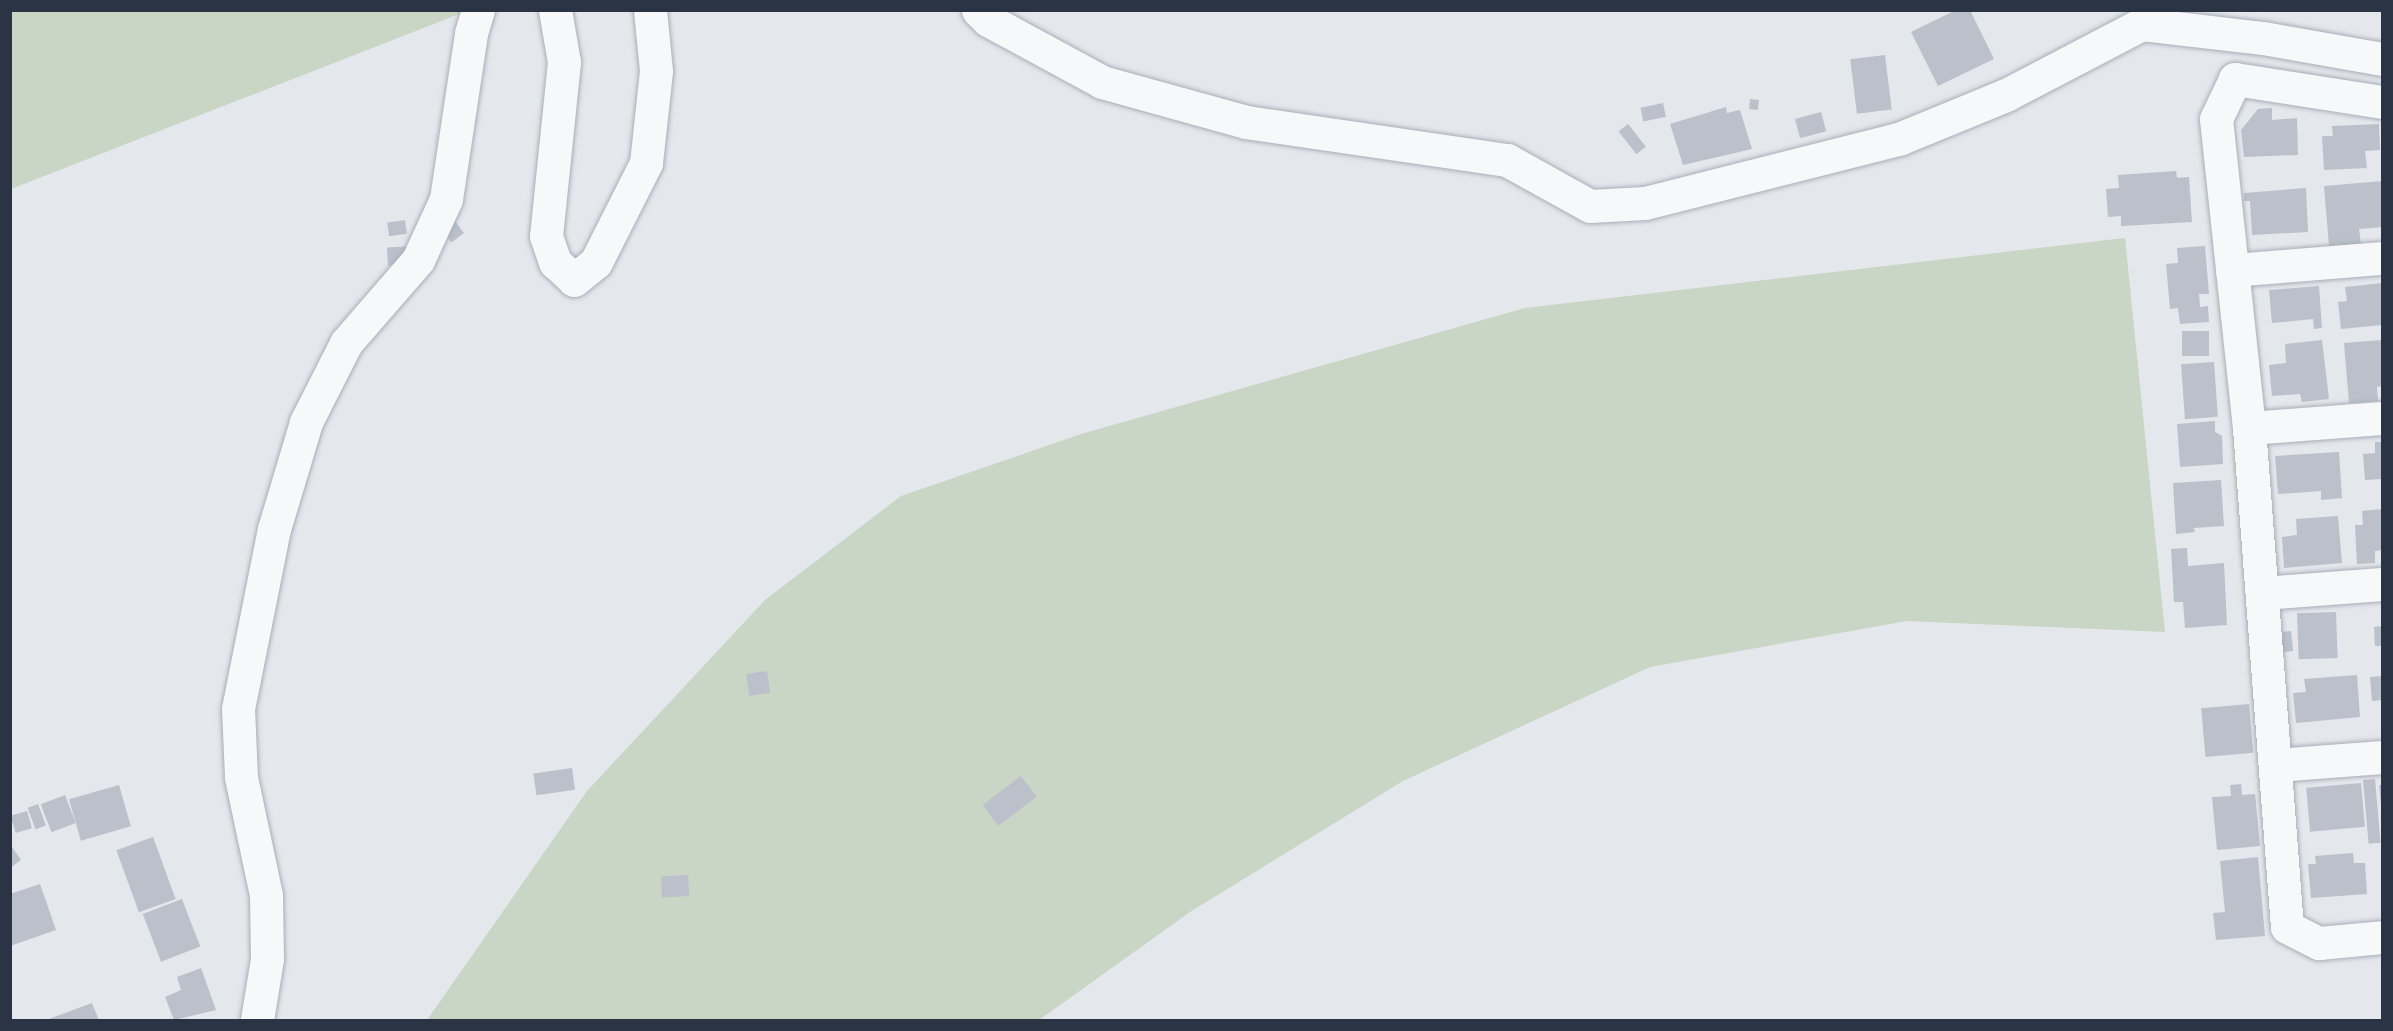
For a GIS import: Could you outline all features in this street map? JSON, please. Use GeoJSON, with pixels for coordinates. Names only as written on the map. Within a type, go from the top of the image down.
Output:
{"type":"FeatureCollection","features":[{"type":"Feature","properties":{"kind":"street"},"geometry":{"type":"LineString","coordinates":[[257,1020],[267,959],[266,895],[241,777],[238,709],[274,529],[306,422],[346,343],[418,260],[446,199],[471,33],[478,10]]}},
{"type":"Feature","properties":{"kind":"street"},"geometry":{"type":"LineString","coordinates":[[555,10],[564,62],[546,236],[555,262],[574,280],[596,261],[646,163],[656,71],[650,10]]}},
{"type":"Feature","properties":{"kind":"street"},"geometry":{"type":"LineString","coordinates":[[978,10],[988,20],[1102,82],[1246,122],[1507,160],[1590,206],[1644,203],[1901,138],[2006,95],[2142,24],[2263,39],[2382,59]]}},
{"type":"Feature","properties":{"kind":"street"},"geometry":{"type":"LineString","coordinates":[[2382,102],[2235,79],[2216,118],[2249,429],[2287,927],[2319,943],[2382,937]]}},
{"type":"Feature","properties":{"kind":"street"},"geometry":{"type":"LineString","coordinates":[[2232,270],[2382,258]]}},
{"type":"Feature","properties":{"kind":"street"},"geometry":{"type":"LineString","coordinates":[[2249,429],[2382,418]]}},
{"type":"Feature","properties":{"kind":"street"},"geometry":{"type":"LineString","coordinates":[[2262,593],[2382,584]]}},
{"type":"Feature","properties":{"kind":"street"},"geometry":{"type":"LineString","coordinates":[[2276,765],[2382,757]]}},
{"type":"Feature","properties":{"kind":"green space"},"geometry":{"type":"Polygon","coordinates":[[[11,11],[467,11],[11,189],[11,11]]]}},
{"type":"Feature","properties":{"kind":"green space"},"geometry":{"type":"Polygon","coordinates":[[[2125,238],[2165,632],[1907,621],[1650,667],[1403,781],[1190,912],[1039,1020],[427,1020],[587,791],[765,600],[901,496],[1081,434],[1525,308],[2125,238]]]}},
{"type":"Feature","properties":{"kind":"building"},"geometry":{"type":"Polygon","coordinates":[[[1956,10],[1970,10],[1994,59],[1938,86],[1911,32],[1956,10]]]}},
{"type":"Feature","properties":{"kind":"building"},"geometry":{"type":"Polygon","coordinates":[[[1885,55],[1892,110],[1857,114],[1850,59],[1885,55]]]}},
{"type":"Feature","properties":{"kind":"building"},"geometry":{"type":"Polygon","coordinates":[[[1750,99],[1759,100],[1758,110],[1749,109],[1750,99]]]}},
{"type":"Feature","properties":{"kind":"building"},"geometry":{"type":"Polygon","coordinates":[[[1663,103],[1666,117],[1643,121],[1641,108],[1663,103]]]}},
{"type":"Feature","properties":{"kind":"building"},"geometry":{"type":"Polygon","coordinates":[[[1726,107],[1727,113],[1740,110],[1752,149],[1683,165],[1670,124],[1726,107]]]}},
{"type":"Feature","properties":{"kind":"building"},"geometry":{"type":"Polygon","coordinates":[[[2272,108],[2272,120],[2297,118],[2298,155],[2244,157],[2241,130],[2258,109],[2272,108]]]}},
{"type":"Feature","properties":{"kind":"building"},"geometry":{"type":"Polygon","coordinates":[[[1821,112],[1826,131],[1800,138],[1795,119],[1821,112]]]}},
{"type":"Feature","properties":{"kind":"building"},"geometry":{"type":"Polygon","coordinates":[[[1628,124],[1646,147],[1636,154],[1619,131],[1628,124]]]}},
{"type":"Feature","properties":{"kind":"building"},"geometry":{"type":"Polygon","coordinates":[[[2379,124],[2380,150],[2365,151],[2367,168],[2324,170],[2322,136],[2333,136],[2332,126],[2379,124]]]}},
{"type":"Feature","properties":{"kind":"building"},"geometry":{"type":"Polygon","coordinates":[[[2176,171],[2177,178],[2189,177],[2192,222],[2121,226],[2121,216],[2108,217],[2106,189],[2119,188],[2118,175],[2176,171]]]}},
{"type":"Feature","properties":{"kind":"building"},"geometry":{"type":"Polygon","coordinates":[[[2382,181],[2382,227],[2359,229],[2361,244],[2329,246],[2324,186],[2382,181]]]}},
{"type":"Feature","properties":{"kind":"building"},"geometry":{"type":"Polygon","coordinates":[[[2306,188],[2308,232],[2252,235],[2250,201],[2244,201],[2244,193],[2306,188]]]}},
{"type":"Feature","properties":{"kind":"building"},"geometry":{"type":"Polygon","coordinates":[[[452,217],[464,233],[451,243],[439,227],[452,217]]]}},
{"type":"Feature","properties":{"kind":"building"},"geometry":{"type":"Polygon","coordinates":[[[405,220],[407,234],[389,236],[387,223],[405,220]]]}},
{"type":"Feature","properties":{"kind":"building"},"geometry":{"type":"Polygon","coordinates":[[[414,246],[415,264],[388,265],[387,247],[414,246]]]}},
{"type":"Feature","properties":{"kind":"building"},"geometry":{"type":"Polygon","coordinates":[[[2205,246],[2209,294],[2199,294],[2200,307],[2208,306],[2209,322],[2180,324],[2178,308],[2170,309],[2166,264],[2178,263],[2177,248],[2205,246]]]}},
{"type":"Feature","properties":{"kind":"building"},"geometry":{"type":"Polygon","coordinates":[[[2382,283],[2382,325],[2341,329],[2338,302],[2347,301],[2345,287],[2382,283]]]}},
{"type":"Feature","properties":{"kind":"building"},"geometry":{"type":"Polygon","coordinates":[[[2319,286],[2322,328],[2314,329],[2313,319],[2272,323],[2269,290],[2319,286]]]}},
{"type":"Feature","properties":{"kind":"building"},"geometry":{"type":"Polygon","coordinates":[[[2182,331],[2209,331],[2209,356],[2182,356],[2182,331]]]}},
{"type":"Feature","properties":{"kind":"building"},"geometry":{"type":"Polygon","coordinates":[[[2322,340],[2329,399],[2302,402],[2300,394],[2272,396],[2269,365],[2286,363],[2285,344],[2322,340]]]}},
{"type":"Feature","properties":{"kind":"building"},"geometry":{"type":"Polygon","coordinates":[[[2382,340],[2382,386],[2377,387],[2378,401],[2349,403],[2344,343],[2382,340]]]}},
{"type":"Feature","properties":{"kind":"building"},"geometry":{"type":"Polygon","coordinates":[[[2214,362],[2218,417],[2185,419],[2181,364],[2214,362]]]}},
{"type":"Feature","properties":{"kind":"building"},"geometry":{"type":"Polygon","coordinates":[[[2215,421],[2215,432],[2222,436],[2223,464],[2180,467],[2177,424],[2215,421]]]}},
{"type":"Feature","properties":{"kind":"building"},"geometry":{"type":"Polygon","coordinates":[[[2375,442],[2382,442],[2382,479],[2365,480],[2363,454],[2375,453],[2375,442]]]}},
{"type":"Feature","properties":{"kind":"building"},"geometry":{"type":"Polygon","coordinates":[[[2339,452],[2342,498],[2321,500],[2321,491],[2278,494],[2275,456],[2339,452]]]}},
{"type":"Feature","properties":{"kind":"building"},"geometry":{"type":"Polygon","coordinates":[[[2221,480],[2224,526],[2194,528],[2195,532],[2176,534],[2173,483],[2221,480]]]}},
{"type":"Feature","properties":{"kind":"building"},"geometry":{"type":"Polygon","coordinates":[[[2382,509],[2382,550],[2375,551],[2375,563],[2357,564],[2355,525],[2363,525],[2362,511],[2382,509]]]}},
{"type":"Feature","properties":{"kind":"building"},"geometry":{"type":"Polygon","coordinates":[[[2338,516],[2342,563],[2284,568],[2282,537],[2297,535],[2296,519],[2338,516]]]}},
{"type":"Feature","properties":{"kind":"building"},"geometry":{"type":"Polygon","coordinates":[[[2187,548],[2188,566],[2224,563],[2227,625],[2185,628],[2183,602],[2174,602],[2171,549],[2187,548]]]}},
{"type":"Feature","properties":{"kind":"building"},"geometry":{"type":"Polygon","coordinates":[[[2336,612],[2338,658],[2299,659],[2297,613],[2336,612]]]}},
{"type":"Feature","properties":{"kind":"building"},"geometry":{"type":"Polygon","coordinates":[[[2382,626],[2382,646],[2375,646],[2374,627],[2382,626]]]}},
{"type":"Feature","properties":{"kind":"building"},"geometry":{"type":"Polygon","coordinates":[[[2291,631],[2293,651],[2281,652],[2279,632],[2291,631]]]}},
{"type":"Feature","properties":{"kind":"building"},"geometry":{"type":"Polygon","coordinates":[[[767,671],[770,693],[749,696],[746,674],[767,671]]]}},
{"type":"Feature","properties":{"kind":"building"},"geometry":{"type":"Polygon","coordinates":[[[2357,675],[2360,717],[2296,723],[2293,693],[2306,692],[2304,679],[2357,675]]]}},
{"type":"Feature","properties":{"kind":"building"},"geometry":{"type":"Polygon","coordinates":[[[2382,676],[2382,700],[2372,701],[2370,677],[2382,676]]]}},
{"type":"Feature","properties":{"kind":"building"},"geometry":{"type":"Polygon","coordinates":[[[2249,704],[2253,753],[2205,757],[2201,708],[2249,704]]]}},
{"type":"Feature","properties":{"kind":"building"},"geometry":{"type":"Polygon","coordinates":[[[572,768],[575,790],[536,795],[533,773],[572,768]]]}},
{"type":"Feature","properties":{"kind":"building"},"geometry":{"type":"Polygon","coordinates":[[[1021,776],[1037,797],[998,826],[983,805],[1021,776]]]}},
{"type":"Feature","properties":{"kind":"building"},"geometry":{"type":"Polygon","coordinates":[[[2375,779],[2381,843],[2369,844],[2363,780],[2375,779]]]}},
{"type":"Feature","properties":{"kind":"building"},"geometry":{"type":"Polygon","coordinates":[[[2361,783],[2365,827],[2310,832],[2306,788],[2361,783]]]}},
{"type":"Feature","properties":{"kind":"building"},"geometry":{"type":"Polygon","coordinates":[[[2241,784],[2242,795],[2255,794],[2260,846],[2217,850],[2212,797],[2231,796],[2230,785],[2241,784]]]}},
{"type":"Feature","properties":{"kind":"building"},"geometry":{"type":"Polygon","coordinates":[[[119,785],[131,826],[81,841],[69,799],[119,785]]]}},
{"type":"Feature","properties":{"kind":"building"},"geometry":{"type":"Polygon","coordinates":[[[2379,785],[2382,785],[2381,805],[2379,785]]]}},
{"type":"Feature","properties":{"kind":"building"},"geometry":{"type":"Polygon","coordinates":[[[65,795],[76,823],[51,832],[41,804],[65,795]]]}},
{"type":"Feature","properties":{"kind":"building"},"geometry":{"type":"Polygon","coordinates":[[[38,804],[46,826],[36,829],[28,808],[38,804]]]}},
{"type":"Feature","properties":{"kind":"building"},"geometry":{"type":"Polygon","coordinates":[[[27,811],[32,828],[16,833],[11,816],[27,811]]]}},
{"type":"Feature","properties":{"kind":"building"},"geometry":{"type":"Polygon","coordinates":[[[153,837],[176,899],[139,912],[116,850],[153,837]]]}},
{"type":"Feature","properties":{"kind":"building"},"geometry":{"type":"Polygon","coordinates":[[[10,844],[21,860],[10,868],[10,844]]]}},
{"type":"Feature","properties":{"kind":"building"},"geometry":{"type":"Polygon","coordinates":[[[2353,853],[2354,863],[2365,863],[2367,894],[2311,898],[2308,864],[2316,864],[2315,856],[2353,853]]]}},
{"type":"Feature","properties":{"kind":"building"},"geometry":{"type":"Polygon","coordinates":[[[2258,857],[2265,936],[2216,940],[2213,913],[2225,912],[2220,861],[2258,857]]]}},
{"type":"Feature","properties":{"kind":"building"},"geometry":{"type":"Polygon","coordinates":[[[688,875],[689,896],[662,897],[661,876],[688,875]]]}},
{"type":"Feature","properties":{"kind":"building"},"geometry":{"type":"Polygon","coordinates":[[[40,884],[56,930],[10,946],[10,894],[40,884]]]}},
{"type":"Feature","properties":{"kind":"building"},"geometry":{"type":"Polygon","coordinates":[[[182,899],[200,947],[161,962],[143,914],[182,899]]]}},
{"type":"Feature","properties":{"kind":"building"},"geometry":{"type":"Polygon","coordinates":[[[201,968],[216,1010],[174,1020],[165,997],[181,990],[177,977],[201,968]]]}},
{"type":"Feature","properties":{"kind":"building"},"geometry":{"type":"Polygon","coordinates":[[[92,1003],[99,1020],[46,1020],[92,1003]]]}}]}
